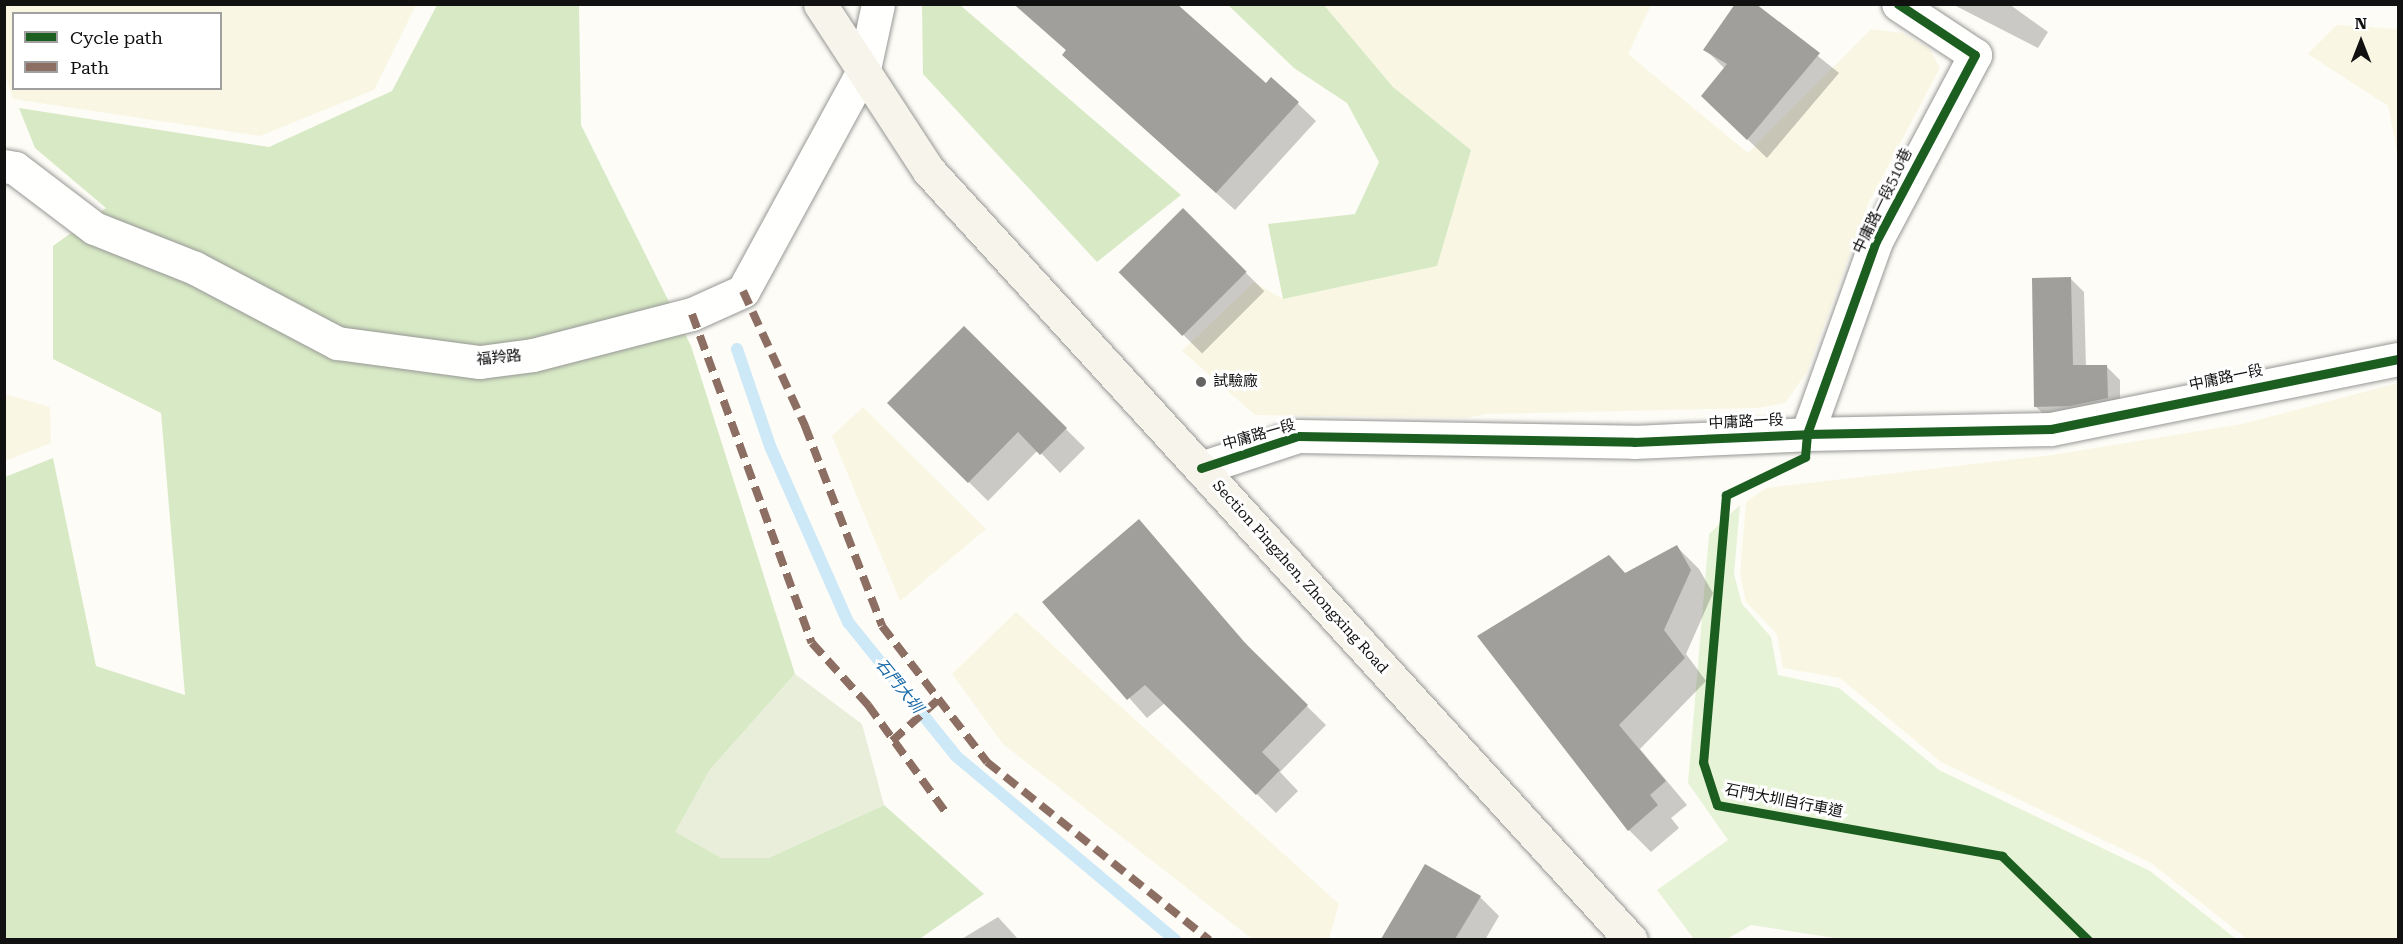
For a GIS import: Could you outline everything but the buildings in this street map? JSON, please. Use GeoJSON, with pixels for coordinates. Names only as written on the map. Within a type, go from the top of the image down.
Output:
{"type":"FeatureCollection","features":[{"type":"Feature","properties":{"kind":"street","name":"Section Pingzhen, Zhongxing Road"},"geometry":{"type":"LineString","coordinates":[[820,4],[929,171],[1631,939]]}},
{"type":"Feature","properties":{"kind":"street","name":"福羚路"},"geometry":{"type":"LineString","coordinates":[[4,166],[15,168],[94,228],[195,268],[337,343],[480,362],[533,355],[692,314],[743,291],[864,69],[878,4]]}},
{"type":"Feature","properties":{"kind":"street","name":"中庸路一段510巷"},"geometry":{"type":"LineString","coordinates":[[1808,434],[1876,241],[1975,55],[1898,4]]}},
{"type":"Feature","properties":{"kind":"street","name":"中庸路一段"},"geometry":{"type":"LineString","coordinates":[[1201,468],[1298,436],[1634,442],[1808,434],[2051,429],[2398,359]]}},
{"type":"Feature","properties":{"kind":"shaded area"},"geometry":{"type":"Polygon","coordinates":[[[5,4],[416,5],[374,90],[260,136],[13,99],[5,74],[5,4]]]}},
{"type":"Feature","properties":{"kind":"shaded area"},"geometry":{"type":"Polygon","coordinates":[[[1324,5],[1651,5],[1628,54],[1748,153],[1871,29],[1902,33],[1929,48],[1940,68],[1869,202],[1807,372],[1785,403],[1757,408],[1487,414],[1465,418],[1255,415],[1182,351],[1254,282],[1283,299],[1471,150],[1393,87],[1324,5]]]}},
{"type":"Feature","properties":{"kind":"shaded area"},"geometry":{"type":"Polygon","coordinates":[[[2337,25],[2398,29],[2398,156],[2388,106],[2308,54],[2337,25]]]}},
{"type":"Feature","properties":{"kind":"shaded area"},"geometry":{"type":"Polygon","coordinates":[[[2398,383],[2398,939],[2247,939],[2151,863],[1941,762],[1840,678],[1783,668],[1777,634],[1746,602],[1740,575],[1746,502],[1766,488],[2052,455],[2242,424],[2398,383]]]}},
{"type":"Feature","properties":{"kind":"shaded area"},"geometry":{"type":"Polygon","coordinates":[[[5,394],[50,407],[51,443],[5,461],[5,394]]]}},
{"type":"Feature","properties":{"kind":"shaded area"},"geometry":{"type":"Polygon","coordinates":[[[863,407],[986,529],[900,601],[832,436],[863,407]]]}},
{"type":"Feature","properties":{"kind":"shaded area"},"geometry":{"type":"Polygon","coordinates":[[[1016,612],[1339,904],[1329,939],[1252,939],[1003,744],[952,674],[1016,612]]]}},
{"type":"Feature","properties":{"kind":"green space"},"geometry":{"type":"Polygon","coordinates":[[[437,5],[579,5],[581,125],[691,346],[795,674],[709,771],[768,858],[884,805],[984,894],[918,940],[5,940],[5,477],[53,458],[96,666],[185,695],[161,413],[53,359],[53,246],[106,208],[35,148],[19,108],[269,147],[392,91],[437,5]]]}},
{"type":"Feature","properties":{"kind":"green space"},"geometry":{"type":"Polygon","coordinates":[[[922,5],[960,5],[1181,195],[1097,262],[923,74],[922,5]]]}},
{"type":"Feature","properties":{"kind":"green space"},"geometry":{"type":"Polygon","coordinates":[[[1228,5],[1324,5],[1393,87],[1471,150],[1437,266],[1283,299],[1268,224],[1355,214],[1379,162],[1347,103],[1294,68],[1228,5]]]}},
{"type":"Feature","properties":{"kind":"green space"},"geometry":{"type":"Polygon","coordinates":[[[1740,505],[1734,574],[1742,604],[1771,637],[1778,675],[1839,688],[1939,770],[2150,871],[2236,939],[1848,940],[1751,925],[1727,939],[1694,939],[1657,890],[1728,840],[1688,783],[1709,534],[1740,505]]]}},
{"type":"Feature","properties":{"kind":"green space"},"geometry":{"type":"Polygon","coordinates":[[[795,674],[862,724],[884,805],[768,858],[721,858],[675,832],[709,771],[795,674]]]}},
{"type":"Feature","properties":{"kind":"waterway","name":"石門大圳"},"geometry":{"type":"LineString","coordinates":[[737,349],[770,446],[848,622],[956,756],[1175,940]]}},
{"type":"Feature","properties":{"kind":"marked path"},"geometry":{"type":"LineString","coordinates":[[743,291],[805,426],[882,626],[987,762],[1209,940]]}},
{"type":"Feature","properties":{"kind":"marked path"},"geometry":{"type":"LineString","coordinates":[[692,314],[812,643],[868,705],[947,814]]}},
{"type":"Feature","properties":{"kind":"marked path"},"geometry":{"type":"LineString","coordinates":[[892,741],[939,699]]}},
{"type":"Feature","properties":{"kind":"cycle path","name":"石門大圳自行車道"},"geometry":{"type":"LineString","coordinates":[[1898,4],[1975,55],[1876,241],[1807,434],[1805,457],[1726,495],[1703,762],[1717,805],[2002,856],[2088,940]]}},
{"type":"Feature","properties":{"kind":"cycle path"},"geometry":{"type":"LineString","coordinates":[[1201,468],[1298,436],[1634,442],[1807,434],[2051,429],[2398,359]]}},
{"type":"Feature","properties":{"kind":"place","name":"試驗廠"},"geometry":{"type":"Point","coordinates":[1201,382]}}]}
